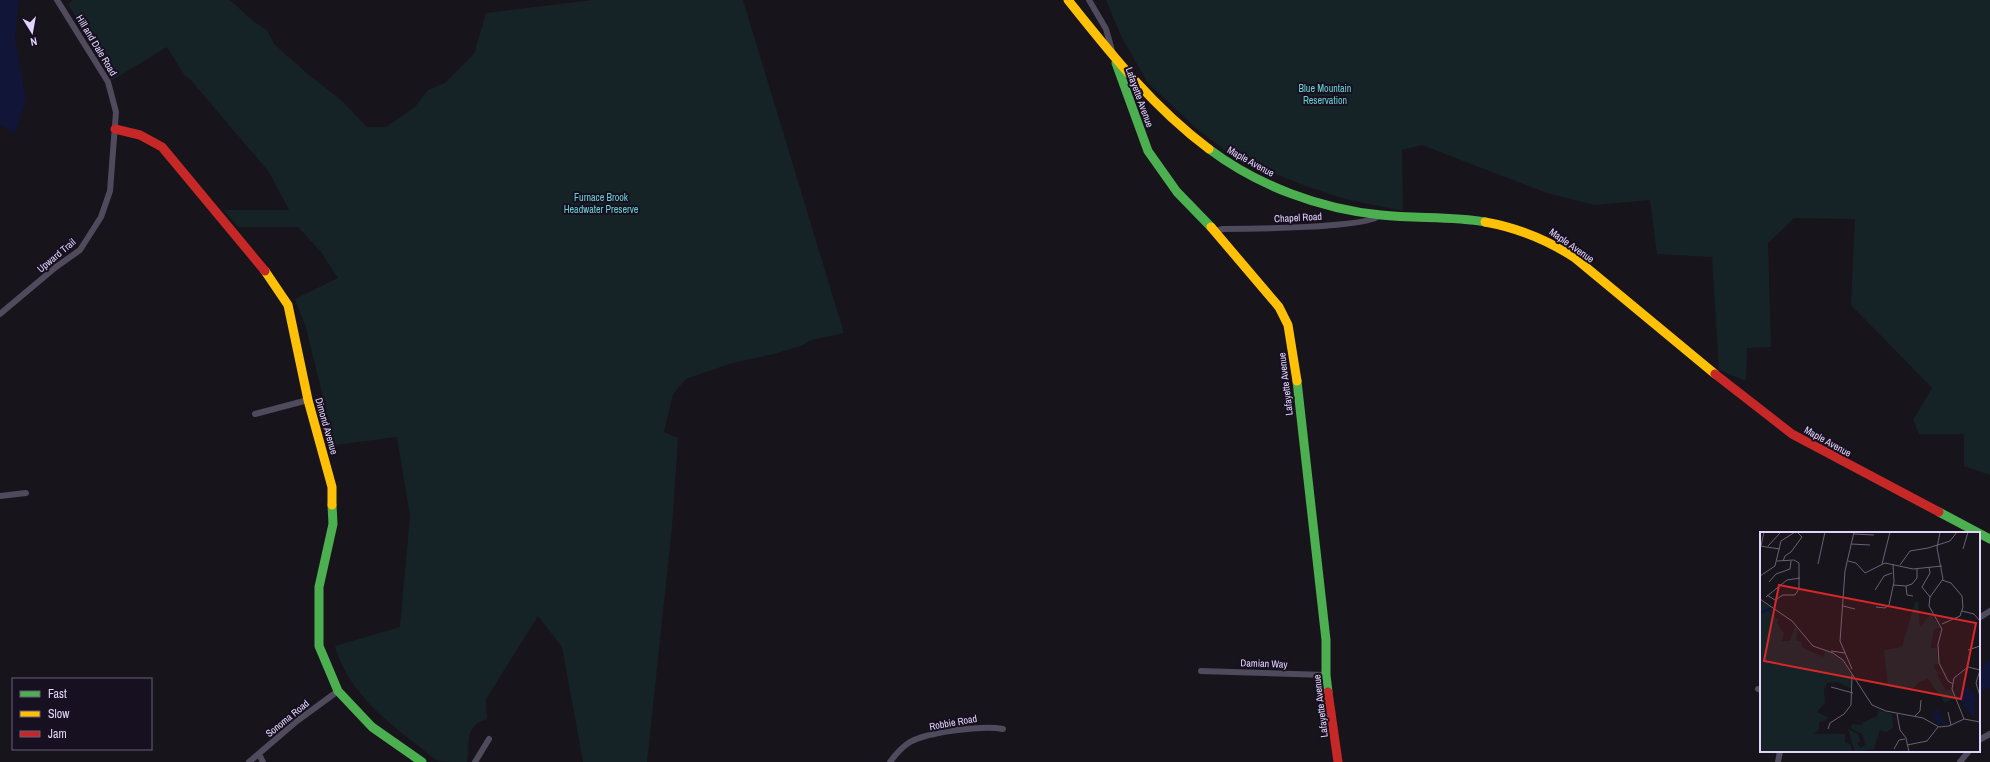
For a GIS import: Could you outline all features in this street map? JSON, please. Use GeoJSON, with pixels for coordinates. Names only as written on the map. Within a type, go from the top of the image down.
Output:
{"type":"FeatureCollection","features":[{"type":"Feature","properties":{"kind":"street","name":"Hill and Dale Road"},"geometry":{"type":"LineString","coordinates":[[57,0],[108,82],[116,112],[115,128]]}},
{"type":"Feature","properties":{"kind":"street","name":"Maple Avenue"},"geometry":{"type":"LineString","coordinates":[[1068,0],[1114,58],[1141,89],[1192,137],[1247,172],[1272,185],[1337,208],[1380,215],[1491,222],[1511,226],[1545,238],[1574,258],[1740,395],[1792,434],[1979,532]]}},
{"type":"Feature","properties":{"kind":"street"},"geometry":{"type":"LineString","coordinates":[[1089,0],[1106,29],[1114,58]]}},
{"type":"Feature","properties":{"kind":"street","name":"Lafayette Avenue"},"geometry":{"type":"LineString","coordinates":[[1114,58],[1148,152],[1177,192],[1215,231],[1279,307],[1288,325],[1296,374],[1326,640],[1326,675],[1338,762]]}},
{"type":"Feature","properties":{"kind":"street","name":"Upward Trail"},"geometry":{"type":"LineString","coordinates":[[0,314],[56,267],[80,250],[86,243],[101,217],[110,191],[115,128]]}},
{"type":"Feature","properties":{"kind":"street","name":"Dimond Avenue"},"geometry":{"type":"LineString","coordinates":[[115,128],[140,135],[162,147],[271,278],[288,305],[308,400],[332,488],[333,524],[319,587],[319,646],[338,691],[372,727],[422,762]]}},
{"type":"Feature","properties":{"kind":"street","name":"Chapel Road"},"geometry":{"type":"LineString","coordinates":[[1215,231],[1223,229],[1302,227],[1341,224],[1374,220],[1380,215]]}},
{"type":"Feature","properties":{"kind":"street"},"geometry":{"type":"LineString","coordinates":[[255,414],[308,400]]}},
{"type":"Feature","properties":{"kind":"street"},"geometry":{"type":"LineString","coordinates":[[0,496],[26,494]]}},
{"type":"Feature","properties":{"kind":"street","name":"Maple Avenue"},"geometry":{"type":"LineString","coordinates":[[1980,533],[1990,538]]}},
{"type":"Feature","properties":{"kind":"street"},"geometry":{"type":"LineString","coordinates":[[1980,617],[1990,611]]}},
{"type":"Feature","properties":{"kind":"street","name":"Damian Way"},"geometry":{"type":"LineString","coordinates":[[1201,671],[1326,675]]}},
{"type":"Feature","properties":{"kind":"street","name":"Sonoma Road"},"geometry":{"type":"LineString","coordinates":[[249,762],[297,721],[338,691]]}},
{"type":"Feature","properties":{"kind":"street","name":"Robbie Road"},"geometry":{"type":"LineString","coordinates":[[890,762],[894,756],[910,742],[933,735],[989,726],[1003,729]]}},
{"type":"Feature","properties":{"kind":"street"},"geometry":{"type":"LineString","coordinates":[[1980,739],[1990,734]]}},
{"type":"Feature","properties":{"kind":"street"},"geometry":{"type":"LineString","coordinates":[[475,762],[489,738]]}},
{"type":"Feature","properties":{"kind":"street"},"geometry":{"type":"LineString","coordinates":[[1778,762],[1780,752]]}},
{"type":"Feature","properties":{"kind":"street"},"geometry":{"type":"LineString","coordinates":[[1960,762],[1968,752]]}},
{"type":"Feature","properties":{"kind":"street"},"geometry":{"type":"LineString","coordinates":[[259,754],[263,762]]}},
{"type":"Feature","properties":{"kind":"green space","name":"Furnace Brook Headwater Preserve"},"geometry":{"type":"Polygon","coordinates":[[[73,0],[230,0],[253,21],[267,30],[274,44],[310,76],[341,100],[367,127],[386,127],[415,107],[428,90],[445,83],[474,54],[486,13],[593,0],[743,0],[844,333],[811,340],[803,345],[774,354],[732,363],[686,379],[673,394],[664,432],[678,438],[672,527],[647,762],[583,762],[562,647],[538,616],[486,699],[487,719],[479,722],[471,731],[467,762],[439,761],[432,757],[376,711],[356,688],[340,661],[335,646],[400,627],[410,516],[397,437],[335,445],[306,328],[295,299],[338,278],[321,252],[298,227],[238,227],[224,210],[289,210],[269,172],[189,78],[185,76],[167,47],[111,81],[103,62],[68,4],[73,0]]]}},
{"type":"Feature","properties":{"kind":"green space","name":"Blue Mountain Reservation"},"geometry":{"type":"Polygon","coordinates":[[[1106,0],[1990,0],[1990,475],[1964,466],[1964,434],[1919,434],[1913,420],[1932,388],[1851,305],[1855,219],[1794,218],[1768,243],[1771,347],[1747,348],[1746,381],[1719,370],[1712,257],[1657,254],[1650,200],[1595,205],[1547,193],[1422,145],[1402,150],[1403,211],[1345,199],[1303,185],[1254,165],[1225,150],[1196,128],[1148,83],[1121,36],[1106,0]]]}},
{"type":"Feature","properties":{"kind":"shaded area"},"geometry":{"type":"Polygon","coordinates":[[[0,0],[19,0],[15,36],[26,100],[15,133],[0,125],[0,0]]]}},
{"type":"Feature","properties":{"kind":"shaded area"},"geometry":{"type":"Polygon","coordinates":[[[1990,658],[1990,688],[1980,692],[1980,671],[1990,658]]]}},
{"type":"Feature","properties":{"kind":"traffic: fast"},"geometry":{"type":"LineString","coordinates":[[1116,63],[1148,151],[1177,192],[1211,227]]}},
{"type":"Feature","properties":{"kind":"traffic: fast"},"geometry":{"type":"LineString","coordinates":[[1209,149],[1228,162],[1269,185],[1313,201],[1358,212],[1381,215],[1459,219],[1485,222]]}},
{"type":"Feature","properties":{"kind":"traffic: fast"},"geometry":{"type":"LineString","coordinates":[[1297,381],[1326,640],[1326,675],[1328,692]]}},
{"type":"Feature","properties":{"kind":"traffic: fast"},"geometry":{"type":"LineString","coordinates":[[332,505],[333,524],[319,587],[319,646],[338,691],[372,727],[422,762]]}},
{"type":"Feature","properties":{"kind":"traffic: fast"},"geometry":{"type":"LineString","coordinates":[[1939,512],[1977,532]]}},
{"type":"Feature","properties":{"kind":"traffic: fast"},"geometry":{"type":"LineString","coordinates":[[1980,534],[1990,539]]}},
{"type":"Feature","properties":{"kind":"traffic: slow"},"geometry":{"type":"LineString","coordinates":[[1068,0],[1100,40],[1151,98],[1169,116],[1209,149]]}},
{"type":"Feature","properties":{"kind":"traffic: slow"},"geometry":{"type":"LineString","coordinates":[[1485,222],[1509,227],[1532,235],[1575,258],[1715,374]]}},
{"type":"Feature","properties":{"kind":"traffic: slow"},"geometry":{"type":"LineString","coordinates":[[1211,227],[1279,307],[1288,325],[1297,381]]}},
{"type":"Feature","properties":{"kind":"traffic: slow"},"geometry":{"type":"LineString","coordinates":[[265,271],[288,305],[308,400],[332,487],[332,505]]}},
{"type":"Feature","properties":{"kind":"traffic: jam"},"geometry":{"type":"LineString","coordinates":[[115,129],[140,135],[162,147],[265,271]]}},
{"type":"Feature","properties":{"kind":"traffic: jam"},"geometry":{"type":"LineString","coordinates":[[1715,374],[1792,434],[1939,512]]}},
{"type":"Feature","properties":{"kind":"traffic: jam"},"geometry":{"type":"LineString","coordinates":[[1328,692],[1338,762]]}}]}
